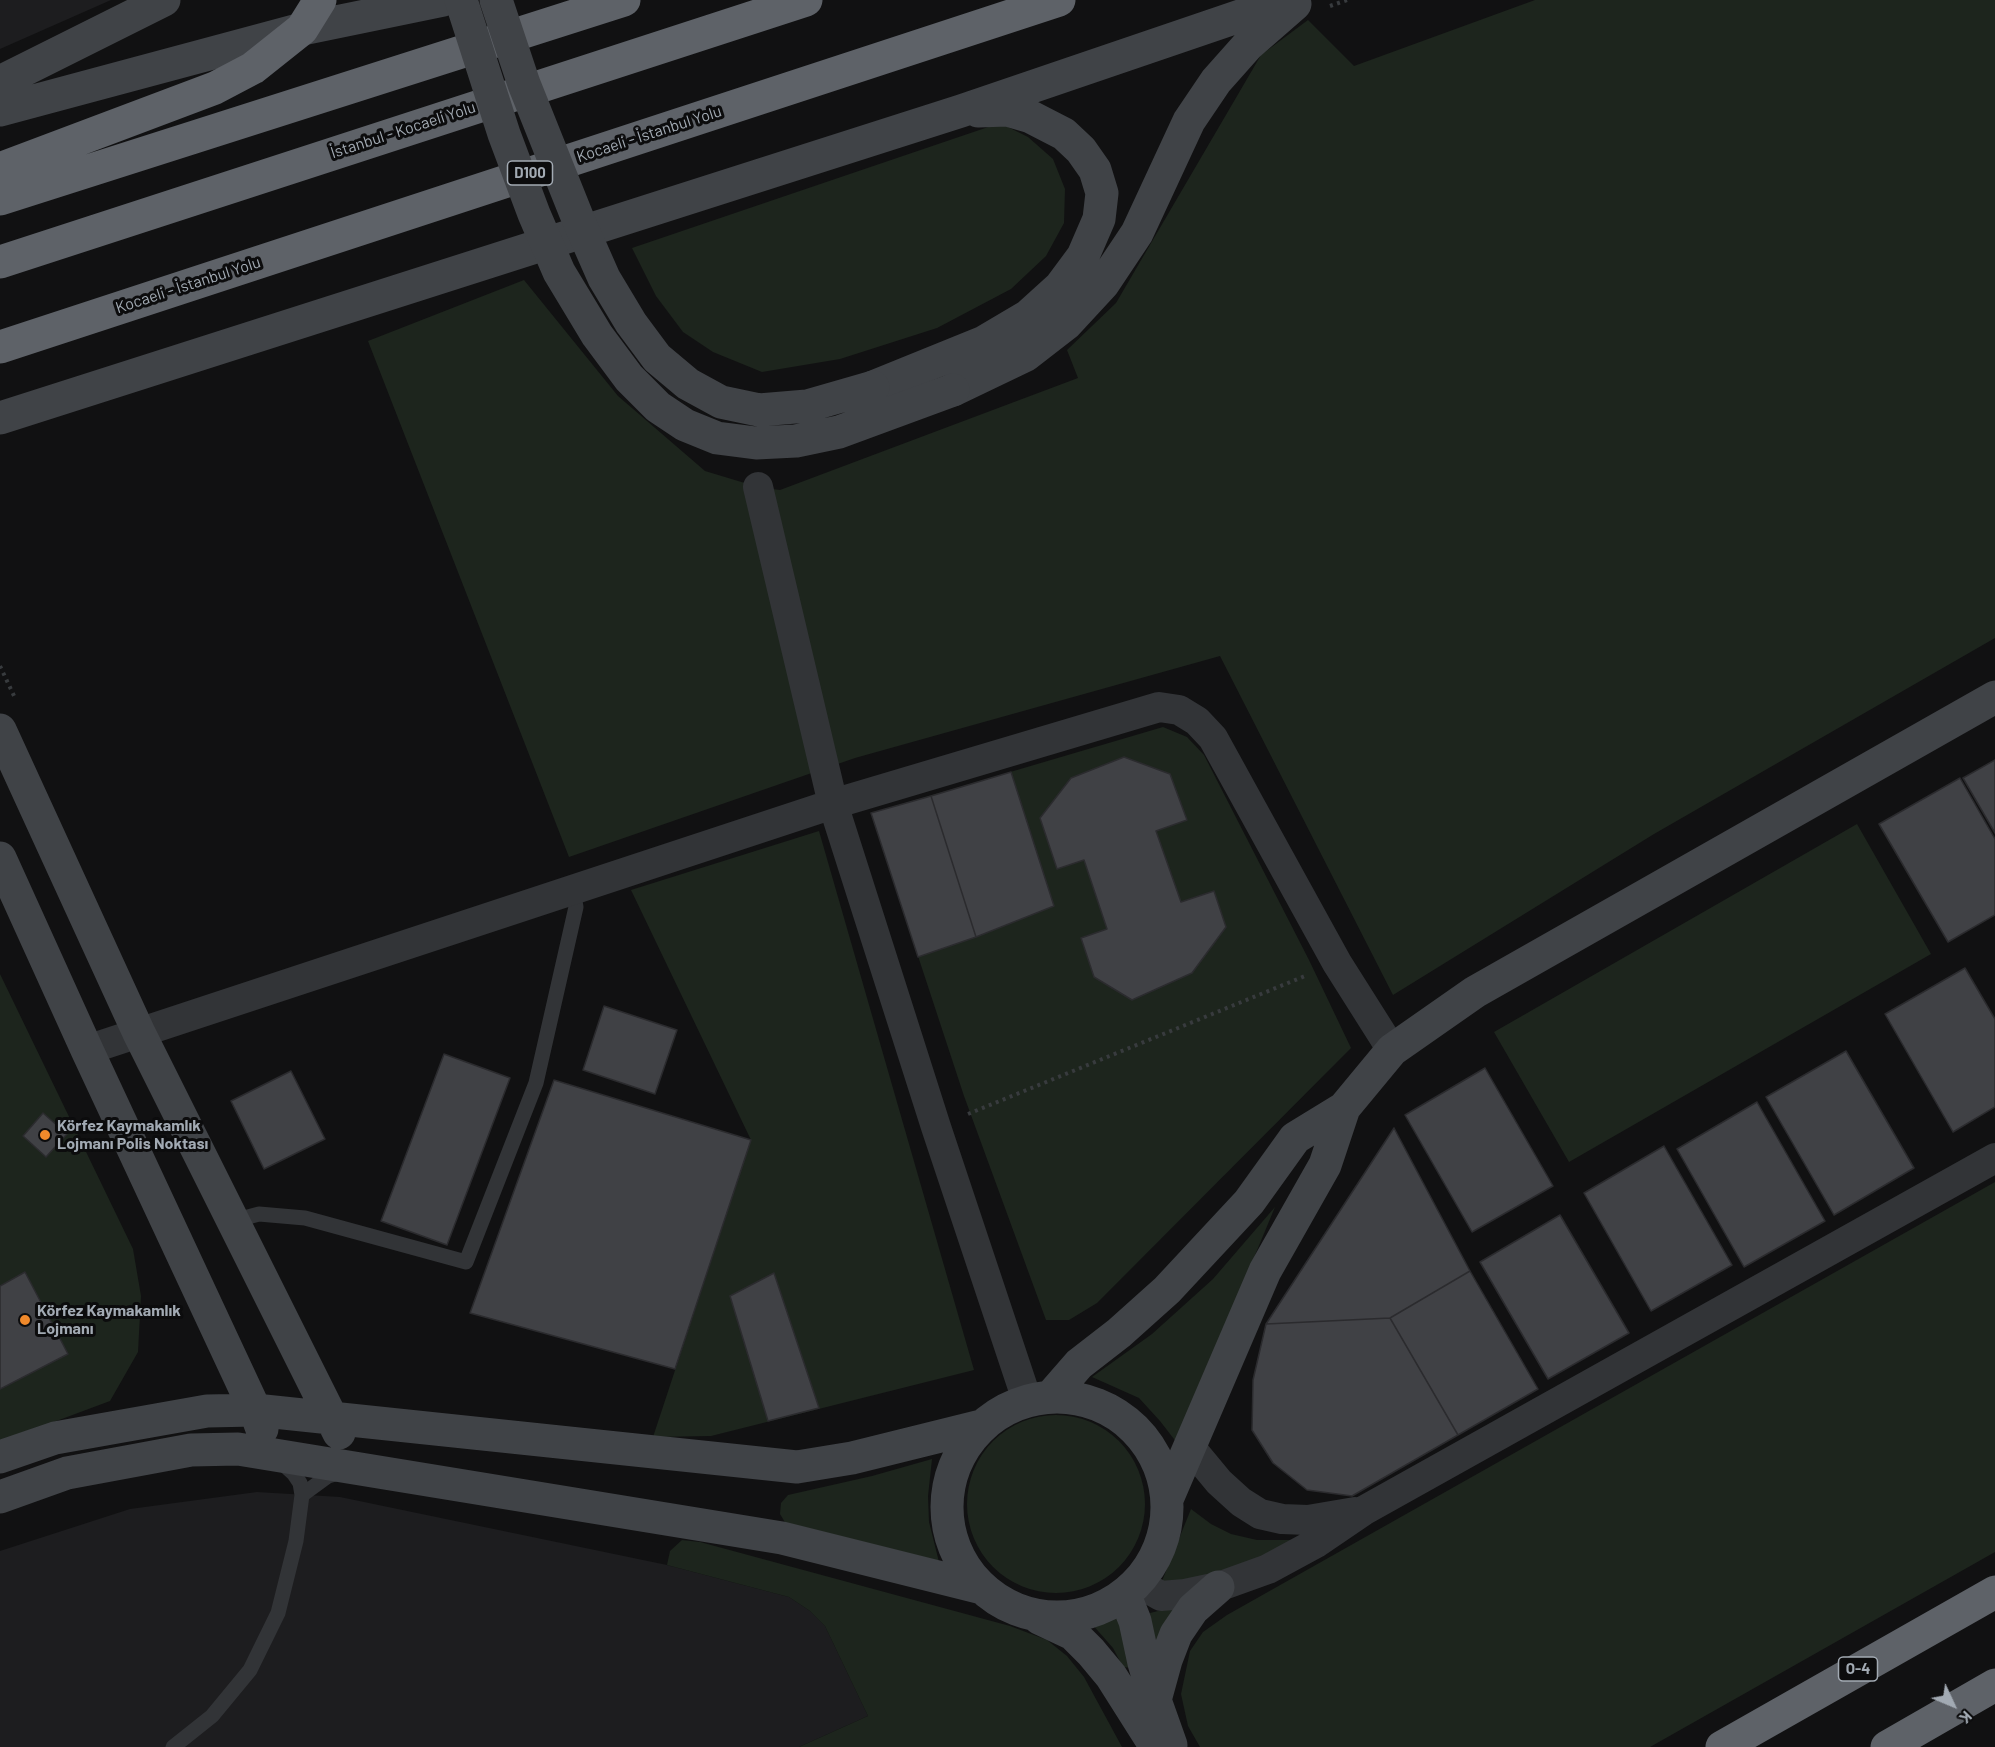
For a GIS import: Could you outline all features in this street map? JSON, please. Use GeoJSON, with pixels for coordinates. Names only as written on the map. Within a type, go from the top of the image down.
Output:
{"type":"FeatureCollection","features":[{"type":"Feature","properties":{"kind":"highway"},"geometry":{"type":"LineString","coordinates":[[0,170],[215,88],[253,68],[302,29],[320,0]]}},
{"type":"Feature","properties":{"kind":"highway"},"geometry":{"type":"LineString","coordinates":[[0,199],[624,0]]}},
{"type":"Feature","properties":{"kind":"highway","name":"İstanbul - Kocaeli Yolu"},"geometry":{"type":"LineString","coordinates":[[0,262],[806,0]]}},
{"type":"Feature","properties":{"kind":"highway","name":"Kocaeli - İstanbul Yolu"},"geometry":{"type":"LineString","coordinates":[[0,347],[1059,0]]}},
{"type":"Feature","properties":{"kind":"highway","name":"O-4"},"geometry":{"type":"LineString","coordinates":[[1722,1747],[1995,1592]]}},
{"type":"Feature","properties":{"kind":"highway"},"geometry":{"type":"LineString","coordinates":[[1887,1747],[1995,1685]]}},
{"type":"Feature","properties":{"kind":"main road"},"geometry":{"type":"LineString","coordinates":[[0,82],[164,0]]}},
{"type":"Feature","properties":{"kind":"main road"},"geometry":{"type":"LineString","coordinates":[[0,110],[302,29],[445,0],[504,134],[559,272],[597,335],[629,378],[658,407],[685,425],[717,438],[756,443],[796,441],[839,432],[953,390],[1026,355],[1066,324],[1103,284],[1137,233],[1189,121],[1216,81],[1248,45],[1299,0]]}},
{"type":"Feature","properties":{"kind":"main road"},"geometry":{"type":"LineString","coordinates":[[496,0],[524,84],[604,278],[631,323],[657,358],[688,384],[721,402],[759,410],[807,406],[873,387],[984,342],[1028,316],[1060,287],[1083,256],[1099,219],[1102,193],[1095,170],[1081,150],[1064,134],[1031,117],[1007,110],[962,111]]}},
{"type":"Feature","properties":{"kind":"main road"},"geometry":{"type":"LineString","coordinates":[[0,418],[962,111],[1287,0]]}},
{"type":"Feature","properties":{"kind":"main road"},"geometry":{"type":"LineString","coordinates":[[1156,1747],[1111,1676],[1073,1634],[1005,1605],[982,1588],[960,1560],[948,1526],[948,1489],[959,1455],[981,1426],[1003,1411],[1040,1397],[1119,1333],[1167,1290],[1249,1202],[1295,1138],[1344,1108],[1392,1050],[1475,992],[1995,697]]}},
{"type":"Feature","properties":{"kind":"main road"},"geometry":{"type":"LineString","coordinates":[[0,730],[139,1033],[358,1469]]}},
{"type":"Feature","properties":{"kind":"main road"},"geometry":{"type":"LineString","coordinates":[[0,858],[255,1410],[272,1455]]}},
{"type":"Feature","properties":{"kind":"main road"},"geometry":{"type":"LineString","coordinates":[[1168,1497],[1265,1271],[1325,1165],[1344,1108]]}},
{"type":"Feature","properties":{"kind":"main road"},"geometry":{"type":"LineString","coordinates":[[1032,1615],[1066,1618],[1098,1610],[1131,1590],[1148,1571],[1162,1544],[1168,1515],[1168,1497],[1164,1479],[1155,1455],[1137,1430],[1112,1410],[1083,1399],[1040,1397]]}},
{"type":"Feature","properties":{"kind":"main road"},"geometry":{"type":"LineString","coordinates":[[0,1457],[55,1438],[207,1411],[255,1410],[797,1467],[852,1458],[981,1426]]}},
{"type":"Feature","properties":{"kind":"main road"},"geometry":{"type":"LineString","coordinates":[[0,1497],[67,1473],[191,1450],[238,1449],[782,1538],[982,1588]]}},
{"type":"Feature","properties":{"kind":"main road"},"geometry":{"type":"LineString","coordinates":[[1155,1700],[1176,1634],[1193,1609],[1218,1587]]}},
{"type":"Feature","properties":{"kind":"main road"},"geometry":{"type":"LineString","coordinates":[[1131,1590],[1134,1621],[1144,1663],[1172,1747]]}},
{"type":"Feature","properties":{"kind":"street"},"geometry":{"type":"LineString","coordinates":[[758,487],[834,804],[936,1127],[1040,1397]]}},
{"type":"Feature","properties":{"kind":"street"},"geometry":{"type":"LineString","coordinates":[[87,1050],[834,804],[1159,706],[1179,710],[1197,721],[1213,738],[1337,963],[1392,1050]]}},
{"type":"Feature","properties":{"kind":"street"},"geometry":{"type":"LineString","coordinates":[[1131,1590],[1161,1596],[1185,1594],[1240,1580],[1278,1564],[1316,1543],[1363,1510],[1995,1158]]}},
{"type":"Feature","properties":{"kind":"street"},"geometry":{"type":"LineString","coordinates":[[1190,1447],[1219,1482],[1241,1502],[1260,1514],[1282,1519],[1308,1520],[1363,1510]]}},
{"type":"Feature","properties":{"kind":"lane"},"geometry":{"type":"LineString","coordinates":[[233,1221],[259,1214],[305,1218],[466,1262],[536,1083],[576,907],[573,890]]}},
{"type":"Feature","properties":{"kind":"lane"},"geometry":{"type":"LineString","coordinates":[[173,1747],[212,1716],[250,1670],[278,1613],[296,1540],[302,1495],[300,1483],[294,1474],[272,1455]]}},
{"type":"Feature","properties":{"kind":"lane"},"geometry":{"type":"LineString","coordinates":[[302,1495],[328,1476],[358,1469]]}},
{"type":"Feature","properties":{"kind":"path"},"geometry":{"type":"LineString","coordinates":[[936,1127],[1337,963]]}},
{"type":"Feature","properties":{"kind":"shaded area"},"geometry":{"type":"Polygon","coordinates":[[[0,0],[111,0],[0,49],[0,0]]]}},
{"type":"Feature","properties":{"kind":"shaded area"},"geometry":{"type":"Polygon","coordinates":[[[1535,0],[1995,0],[1995,638],[1654,834],[1393,995],[1220,656],[855,758],[569,857],[368,341],[524,280],[618,396],[705,471],[758,487],[780,490],[1078,378],[1067,350],[1116,303],[1261,55],[1308,20],[1354,66],[1535,0]]]}},
{"type":"Feature","properties":{"kind":"shaded area"},"geometry":{"type":"Polygon","coordinates":[[[1000,123],[1028,137],[1053,159],[1065,189],[1064,223],[1046,256],[1011,289],[937,328],[840,359],[762,372],[713,352],[683,332],[656,296],[632,248],[1000,123]]]}},
{"type":"Feature","properties":{"kind":"shaded area"},"geometry":{"type":"Polygon","coordinates":[[[1163,727],[1187,737],[1204,755],[1309,960],[1351,1048],[1097,1303],[1069,1320],[1046,1320],[964,1096],[871,813],[1163,727]]]}},
{"type":"Feature","properties":{"kind":"shaded area"},"geometry":{"type":"Polygon","coordinates":[[[1857,824],[1931,954],[1569,1162],[1494,1032],[1857,824]]]}},
{"type":"Feature","properties":{"kind":"shaded area"},"geometry":{"type":"Polygon","coordinates":[[[819,831],[974,1370],[711,1436],[653,1437],[751,1140],[631,890],[819,831]]]}},
{"type":"Feature","properties":{"kind":"shaded area"},"geometry":{"type":"Polygon","coordinates":[[[0,974],[133,1249],[141,1296],[138,1352],[110,1401],[0,1442],[0,974]]]}},
{"type":"Feature","properties":{"kind":"shaded area"},"geometry":{"type":"Polygon","coordinates":[[[1995,1182],[1995,1552],[1650,1747],[1200,1747],[1188,1726],[1181,1694],[1190,1651],[1203,1632],[1227,1615],[1995,1182]]]}},
{"type":"Feature","properties":{"kind":"shaded area"},"geometry":{"type":"Polygon","coordinates":[[[1275,1207],[1177,1443],[1139,1398],[1092,1377],[1152,1334],[1213,1279],[1275,1207]]]}},
{"type":"Feature","properties":{"kind":"shaded area"},"geometry":{"type":"Polygon","coordinates":[[[1056,1415],[1090,1422],[1119,1441],[1138,1470],[1145,1504],[1138,1538],[1119,1567],[1090,1586],[1056,1593],[1022,1586],[993,1567],[974,1538],[967,1504],[974,1470],[993,1441],[1022,1422],[1056,1415]]]}},
{"type":"Feature","properties":{"kind":"shaded area"},"geometry":{"type":"Polygon","coordinates":[[[932,1459],[928,1496],[929,1522],[939,1562],[786,1524],[780,1514],[781,1503],[788,1495],[872,1476],[932,1459]]]}},
{"type":"Feature","properties":{"kind":"shaded area"},"geometry":{"type":"Polygon","coordinates":[[[257,1492],[340,1497],[667,1565],[789,1597],[810,1611],[825,1626],[868,1716],[799,1747],[0,1747],[0,1551],[130,1509],[257,1492]]]}},
{"type":"Feature","properties":{"kind":"shaded area"},"geometry":{"type":"Polygon","coordinates":[[[1191,1509],[1211,1524],[1231,1534],[1257,1540],[1303,1540],[1256,1564],[1160,1586],[1191,1509]]]}},
{"type":"Feature","properties":{"kind":"shaded area"},"geometry":{"type":"Polygon","coordinates":[[[682,1540],[700,1542],[1010,1626],[1047,1640],[1067,1656],[1084,1677],[1122,1747],[799,1747],[868,1716],[825,1626],[810,1611],[789,1597],[667,1565],[670,1551],[682,1540]]]}},
{"type":"Feature","properties":{"kind":"shaded area"},"geometry":{"type":"Polygon","coordinates":[[[1182,1605],[1155,1651],[1150,1613],[1182,1605]]]}},
{"type":"Feature","properties":{"kind":"shaded area"},"geometry":{"type":"Polygon","coordinates":[[[1124,1617],[1131,1668],[1123,1667],[1113,1648],[1091,1623],[1124,1617]]]}},
{"type":"Feature","properties":{"kind":"building"},"geometry":{"type":"Polygon","coordinates":[[[1124,757],[1170,774],[1187,820],[1156,831],[1181,902],[1214,891],[1226,927],[1192,973],[1132,1000],[1094,977],[1081,938],[1107,929],[1084,860],[1057,869],[1040,818],[1071,778],[1124,757]]]}},
{"type":"Feature","properties":{"kind":"building"},"geometry":{"type":"Polygon","coordinates":[[[1995,760],[1995,833],[1963,778],[1995,760]]]}},
{"type":"Feature","properties":{"kind":"building"},"geometry":{"type":"Polygon","coordinates":[[[1011,772],[1054,906],[976,937],[931,796],[1011,772]]]}},
{"type":"Feature","properties":{"kind":"building"},"geometry":{"type":"Polygon","coordinates":[[[1960,778],[1995,839],[1995,915],[1948,942],[1879,824],[1960,778]]]}},
{"type":"Feature","properties":{"kind":"building"},"geometry":{"type":"Polygon","coordinates":[[[931,796],[976,937],[918,957],[871,813],[931,796]]]}},
{"type":"Feature","properties":{"kind":"building"},"geometry":{"type":"Polygon","coordinates":[[[1965,968],[1995,1019],[1995,1107],[1953,1132],[1885,1014],[1965,968]]]}},
{"type":"Feature","properties":{"kind":"building"},"geometry":{"type":"Polygon","coordinates":[[[604,1006],[677,1030],[655,1094],[583,1070],[604,1006]]]}},
{"type":"Feature","properties":{"kind":"building"},"geometry":{"type":"Polygon","coordinates":[[[1846,1051],[1914,1168],[1834,1215],[1766,1097],[1846,1051]]]}},
{"type":"Feature","properties":{"kind":"building"},"geometry":{"type":"Polygon","coordinates":[[[444,1054],[510,1078],[447,1245],[381,1221],[444,1054]]]}},
{"type":"Feature","properties":{"kind":"building"},"geometry":{"type":"Polygon","coordinates":[[[1485,1068],[1553,1186],[1472,1232],[1405,1115],[1485,1068]]]}},
{"type":"Feature","properties":{"kind":"building"},"geometry":{"type":"Polygon","coordinates":[[[291,1071],[325,1139],[264,1169],[231,1101],[291,1071]]]}},
{"type":"Feature","properties":{"kind":"building"},"geometry":{"type":"Polygon","coordinates":[[[554,1080],[751,1140],[675,1369],[470,1313],[554,1080]]]}},
{"type":"Feature","properties":{"kind":"building"},"geometry":{"type":"Polygon","coordinates":[[[1757,1102],[1825,1221],[1744,1267],[1677,1149],[1757,1102]]]}},
{"type":"Feature","properties":{"kind":"building","name":"Körfez Kaymakamlık Lojmanı Polis Noktası"},"geometry":{"type":"Polygon","coordinates":[[[43,1113],[67,1134],[46,1157],[23,1136],[43,1113]]]}},
{"type":"Feature","properties":{"kind":"building"},"geometry":{"type":"Polygon","coordinates":[[[1394,1128],[1470,1271],[1390,1318],[1266,1324],[1394,1128]]]}},
{"type":"Feature","properties":{"kind":"building"},"geometry":{"type":"Polygon","coordinates":[[[1664,1146],[1732,1265],[1651,1311],[1584,1193],[1664,1146]]]}},
{"type":"Feature","properties":{"kind":"building"},"geometry":{"type":"Polygon","coordinates":[[[1560,1215],[1629,1333],[1548,1379],[1480,1262],[1560,1215]]]}},
{"type":"Feature","properties":{"kind":"building"},"geometry":{"type":"Polygon","coordinates":[[[1470,1271],[1538,1389],[1458,1435],[1390,1318],[1470,1271]]]}},
{"type":"Feature","properties":{"kind":"building","name":"Körfez Kaymakamlık Lojmanı"},"geometry":{"type":"Polygon","coordinates":[[[25,1272],[68,1354],[0,1389],[0,1286],[25,1272]]]}},
{"type":"Feature","properties":{"kind":"building"},"geometry":{"type":"Polygon","coordinates":[[[774,1273],[819,1408],[768,1421],[730,1296],[774,1273]]]}},
{"type":"Feature","properties":{"kind":"building"},"geometry":{"type":"Polygon","coordinates":[[[1390,1318],[1458,1435],[1352,1496],[1307,1490],[1273,1463],[1252,1430],[1253,1380],[1266,1324],[1390,1318]]]}},
{"type":"Feature","properties":{"kind":"place","name":"Körfez Kaymakamlık Lojmanı Polis Noktası"},"geometry":{"type":"Point","coordinates":[45,1135]}},
{"type":"Feature","properties":{"kind":"place","name":"Körfez Kaymakamlık Lojmanı"},"geometry":{"type":"Point","coordinates":[25,1320]}}]}
